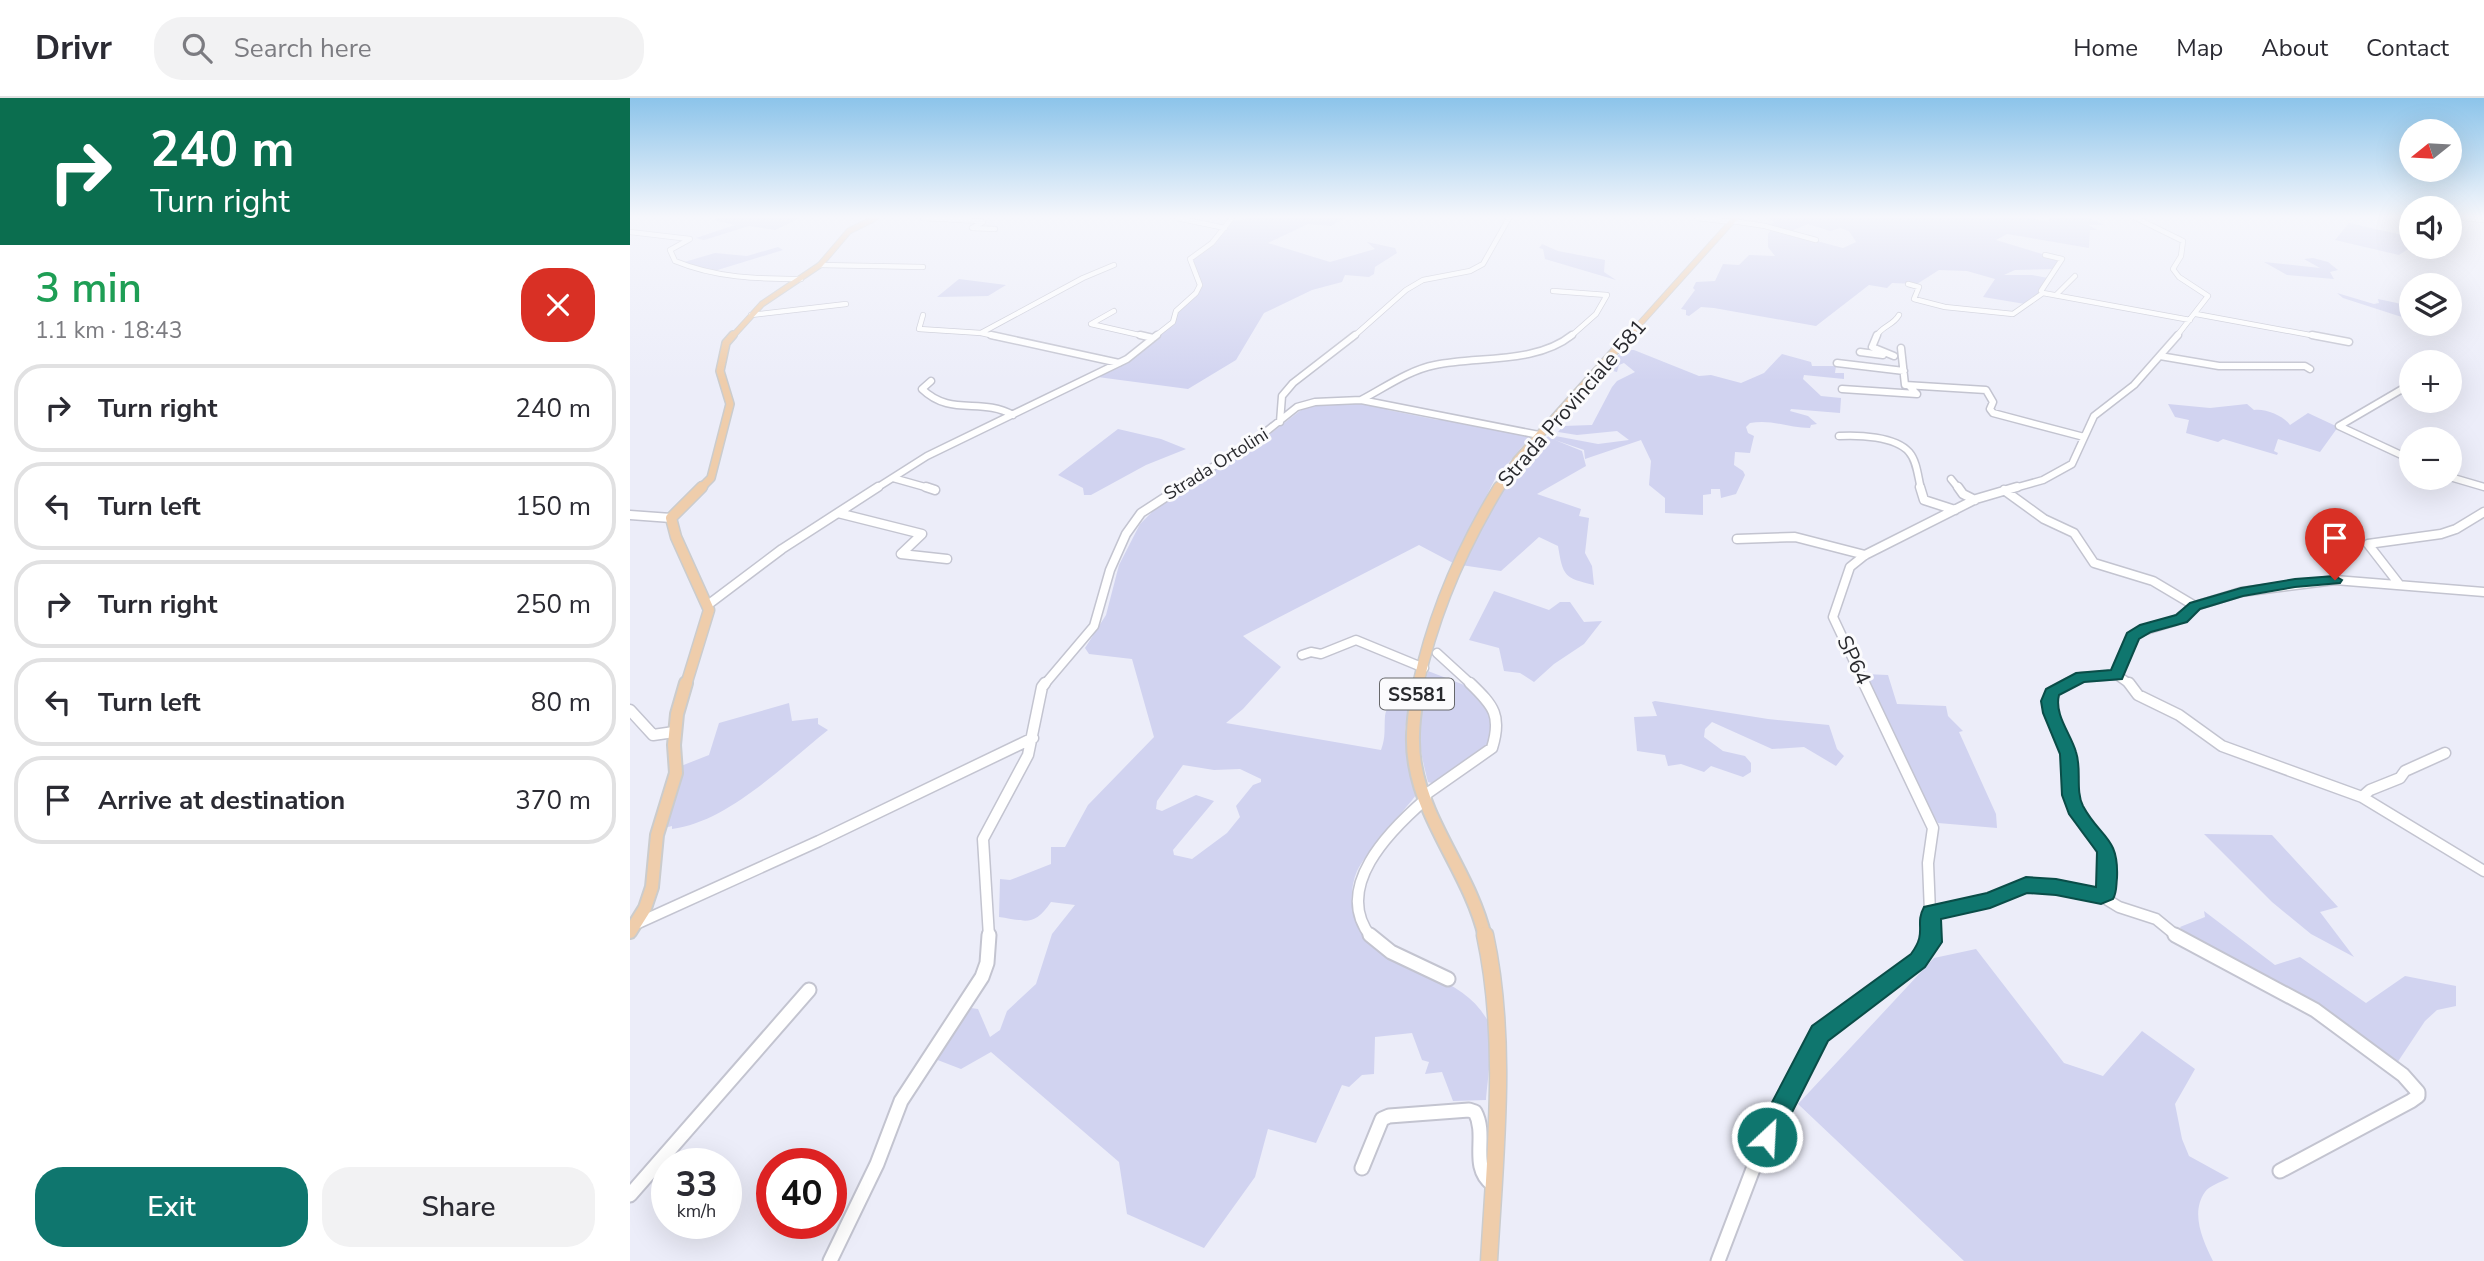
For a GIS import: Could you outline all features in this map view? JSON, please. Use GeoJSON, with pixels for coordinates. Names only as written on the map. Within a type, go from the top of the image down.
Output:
{"type":"FeatureCollection","features":[{"type":"Feature","properties":{"kind":"main road"},"geometry":{"type":"LineString","coordinates":[[643,912],[652,887],[657,835],[676,773],[674,732],[684,687],[706,622],[709,604],[697,585],[671,524],[671,518],[710,478],[730,404],[721,377],[723,349],[766,300],[810,272]]}},
{"type":"Feature","properties":{"kind":"main road","name":"Strada Provinciale 581"},"geometry":{"type":"LineString","coordinates":[[1489,1261],[1499,1051],[1493,981],[1479,906],[1425,797],[1414,761],[1416,696],[1437,617],[1470,537],[1498,488],[1539,435],[1686,272]]}},
{"type":"Feature","properties":{"kind":"street"},"geometry":{"type":"LineString","coordinates":[[720,272],[801,279]]}},
{"type":"Feature","properties":{"kind":"street"},"geometry":{"type":"LineString","coordinates":[[981,333],[1098,272]]}},
{"type":"Feature","properties":{"kind":"street"},"geometry":{"type":"LineString","coordinates":[[709,604],[782,549],[927,456],[1119,363],[1173,322],[1176,311],[1196,293],[1200,285],[1195,272]]}},
{"type":"Feature","properties":{"kind":"street"},"geometry":{"type":"LineString","coordinates":[[1280,422],[1282,396],[1293,383],[1345,344],[1406,290],[1423,280],[1466,272]]}},
{"type":"Feature","properties":{"kind":"street"},"geometry":{"type":"LineString","coordinates":[[2043,293],[2041,291],[2053,272]]}},
{"type":"Feature","properties":{"kind":"street"},"geometry":{"type":"LineString","coordinates":[[2175,272],[2208,296],[2193,317]]}},
{"type":"Feature","properties":{"kind":"street"},"geometry":{"type":"LineString","coordinates":[[2056,295],[2075,276]]}},
{"type":"Feature","properties":{"kind":"street"},"geometry":{"type":"LineString","coordinates":[[1908,284],[1919,287],[1914,299],[1919,303],[2009,314],[2043,293],[2349,342]]}},
{"type":"Feature","properties":{"kind":"street"},"geometry":{"type":"LineString","coordinates":[[1361,400],[1411,373],[1433,365],[1522,354],[1554,346],[1569,338],[1596,314],[1607,295],[1553,291]]}},
{"type":"Feature","properties":{"kind":"street"},"geometry":{"type":"LineString","coordinates":[[751,315],[846,304]]}},
{"type":"Feature","properties":{"kind":"street"},"geometry":{"type":"LineString","coordinates":[[1114,311],[1091,324],[1153,338]]}},
{"type":"Feature","properties":{"kind":"street"},"geometry":{"type":"LineString","coordinates":[[923,315],[919,329],[981,333],[1119,363]]}},
{"type":"Feature","properties":{"kind":"street"},"geometry":{"type":"LineString","coordinates":[[1898,357],[1872,347],[1879,331],[1895,323],[1899,316]]}},
{"type":"Feature","properties":{"kind":"street","name":"SP64"},"geometry":{"type":"LineString","coordinates":[[1718,1261],[1758,1156],[1813,1045],[1833,1022],[1883,989],[1918,960],[1931,942],[1928,863],[1933,828],[1833,617],[1850,567],[1865,555],[1975,500],[2043,480],[2066,469],[2076,460],[2094,416],[2134,385],[2193,317]]}},
{"type":"Feature","properties":{"kind":"street"},"geometry":{"type":"LineString","coordinates":[[1842,389],[1917,394],[1905,385],[1904,371],[1898,357],[1901,348]]}},
{"type":"Feature","properties":{"kind":"street"},"geometry":{"type":"LineString","coordinates":[[1860,352],[1898,357]]}},
{"type":"Feature","properties":{"kind":"street"},"geometry":{"type":"LineString","coordinates":[[2160,356],[2219,366],[2305,366],[2310,369]]}},
{"type":"Feature","properties":{"kind":"street"},"geometry":{"type":"LineString","coordinates":[[1837,363],[1904,371]]}},
{"type":"Feature","properties":{"kind":"street"},"geometry":{"type":"LineString","coordinates":[[931,381],[922,389],[935,402],[960,407],[996,407],[1013,415]]}},
{"type":"Feature","properties":{"kind":"street"},"geometry":{"type":"LineString","coordinates":[[1909,386],[1986,390],[1993,402],[1990,409],[1993,413],[2084,438]]}},
{"type":"Feature","properties":{"kind":"street"},"geometry":{"type":"LineString","coordinates":[[2399,391],[2339,426],[2399,454]]}},
{"type":"Feature","properties":{"kind":"street","name":"Strada Ortolini"},"geometry":{"type":"LineString","coordinates":[[830,1261],[877,1164],[901,1101],[982,977],[987,963],[989,940],[983,839],[1022,770],[1033,738],[1040,692],[1052,673],[1094,625],[1110,570],[1133,523],[1151,505],[1280,422],[1297,407],[1310,403],[1361,400],[1539,435]]}},
{"type":"Feature","properties":{"kind":"street"},"geometry":{"type":"LineString","coordinates":[[1839,436],[1879,440],[1906,449],[1911,456],[1924,500],[1955,510]]}},
{"type":"Feature","properties":{"kind":"street"},"geometry":{"type":"LineString","coordinates":[[893,478],[935,490]]}},
{"type":"Feature","properties":{"kind":"street"},"geometry":{"type":"LineString","coordinates":[[1951,479],[1963,495],[1975,500]]}},
{"type":"Feature","properties":{"kind":"street"},"geometry":{"type":"LineString","coordinates":[[2462,481],[2484,487]]}},
{"type":"Feature","properties":{"kind":"street"},"geometry":{"type":"LineString","coordinates":[[2004,490],[2044,519],[2074,533],[2094,563],[2153,581],[2195,606]]}},
{"type":"Feature","properties":{"kind":"street"},"geometry":{"type":"LineString","coordinates":[[2399,584],[2368,544],[2434,536],[2453,530],[2470,516],[2484,512]]}},
{"type":"Feature","properties":{"kind":"street"},"geometry":{"type":"LineString","coordinates":[[838,513],[922,534],[901,554],[947,559]]}},
{"type":"Feature","properties":{"kind":"street"},"geometry":{"type":"LineString","coordinates":[[630,515],[671,518]]}},
{"type":"Feature","properties":{"kind":"street"},"geometry":{"type":"LineString","coordinates":[[1737,539],[1795,537],[1865,555]]}},
{"type":"Feature","properties":{"kind":"street"},"geometry":{"type":"LineString","coordinates":[[2117,675],[2133,636],[2181,618],[2195,606],[2228,595],[2295,583],[2335,580],[2484,592]]}},
{"type":"Feature","properties":{"kind":"street"},"geometry":{"type":"LineString","coordinates":[[1302,655],[1311,652],[1321,654],[1356,640],[1423,668]]}},
{"type":"Feature","properties":{"kind":"street"},"geometry":{"type":"LineString","coordinates":[[1437,653],[1488,702],[1497,715],[1498,724],[1492,748],[1425,797],[1368,860],[1359,890],[1359,917],[1364,930],[1377,943],[1448,979]]}},
{"type":"Feature","properties":{"kind":"street"},"geometry":{"type":"LineString","coordinates":[[2101,896],[2106,894],[2108,858],[2105,849],[2075,809],[2069,785],[2069,754],[2051,713],[2050,696],[2081,677],[2117,675],[2132,685],[2138,695],[2179,715],[2222,746],[2362,797],[2484,871]]}},
{"type":"Feature","properties":{"kind":"street"},"geometry":{"type":"LineString","coordinates":[[630,710],[653,735],[674,732]]}},
{"type":"Feature","properties":{"kind":"street"},"geometry":{"type":"LineString","coordinates":[[632,925],[818,841],[1033,738]]}},
{"type":"Feature","properties":{"kind":"street"},"geometry":{"type":"LineString","coordinates":[[2362,797],[2370,790],[2400,778],[2405,771],[2445,753]]}},
{"type":"Feature","properties":{"kind":"street"},"geometry":{"type":"LineString","coordinates":[[1931,913],[1990,900],[2026,885],[2056,887],[2101,896],[2119,907],[2156,919],[2182,941],[2302,1002],[2403,1075],[2418,1092],[2418,1096],[2378,1120],[2280,1171]]}},
{"type":"Feature","properties":{"kind":"street"},"geometry":{"type":"LineString","coordinates":[[632,925],[643,912]]}},
{"type":"Feature","properties":{"kind":"street"},"geometry":{"type":"LineString","coordinates":[[630,1195],[809,990]]}},
{"type":"Feature","properties":{"kind":"street"},"geometry":{"type":"LineString","coordinates":[[1362,1167],[1382,1119],[1469,1110],[1475,1112],[1481,1122],[1480,1171],[1484,1180],[1492,1184]]}},
{"type":"Feature","properties":{"kind":"shaded area"},"geometry":{"type":"Polygon","coordinates":[[[1197,272],[1374,272],[1369,277],[1345,275],[1342,282],[1312,290],[1264,313],[1236,360],[1188,389],[1090,376],[1127,359],[1174,322],[1181,307],[1202,286],[1197,272]]]}},
{"type":"Feature","properties":{"kind":"shaded area"},"geometry":{"type":"Polygon","coordinates":[[[1590,272],[1604,272],[1616,280],[1590,272]]]}},
{"type":"Feature","properties":{"kind":"shaded area"},"geometry":{"type":"Polygon","coordinates":[[[1719,272],[1935,272],[1917,284],[1892,283],[1887,288],[1869,285],[1816,326],[1714,308],[1701,307],[1689,316],[1686,315],[1686,310],[1681,309],[1695,290],[1693,288],[1696,282],[1715,281],[1719,272]]]}},
{"type":"Feature","properties":{"kind":"shaded area"},"geometry":{"type":"Polygon","coordinates":[[[1971,272],[2010,272],[2004,275],[2048,278],[2041,293],[2025,304],[1983,297],[1995,279],[1971,272]]]}},
{"type":"Feature","properties":{"kind":"shaded area"},"geometry":{"type":"Polygon","coordinates":[[[2282,272],[2330,272],[2334,279],[2282,272]]]}},
{"type":"Feature","properties":{"kind":"shaded area"},"geometry":{"type":"Polygon","coordinates":[[[959,279],[1006,285],[988,296],[937,297],[959,279]]]}},
{"type":"Feature","properties":{"kind":"shaded area"},"geometry":{"type":"Polygon","coordinates":[[[2337,293],[2374,304],[2379,303],[2378,299],[2399,303],[2399,316],[2343,298],[2337,293]]]}},
{"type":"Feature","properties":{"kind":"shaded area"},"geometry":{"type":"Polygon","coordinates":[[[1617,350],[1634,350],[1699,376],[1711,375],[1741,383],[1764,373],[1782,354],[1811,362],[1812,366],[1836,366],[1835,373],[1844,373],[1844,379],[1804,375],[1803,379],[1821,396],[1841,398],[1840,413],[1791,409],[1790,411],[1808,416],[1817,424],[1811,425],[1810,428],[1766,422],[1750,423],[1746,427],[1748,433],[1754,436],[1750,453],[1735,452],[1734,465],[1745,475],[1736,494],[1721,498],[1720,489],[1711,489],[1711,494],[1703,495],[1703,515],[1665,513],[1665,498],[1649,485],[1651,461],[1641,440],[1585,459],[1584,450],[1555,440],[1582,451],[1586,466],[1537,494],[1581,509],[1579,516],[1589,518],[1585,553],[1592,566],[1594,585],[1576,580],[1567,574],[1558,546],[1539,537],[1501,571],[1461,565],[1507,476],[1541,436],[1546,438],[1550,435],[1598,444],[1629,440],[1617,431],[1577,435],[1558,432],[1563,426],[1592,425],[1612,387],[1617,381],[1635,372],[1624,363],[1619,365],[1617,372],[1609,370],[1621,351],[1617,350]]]}},
{"type":"Feature","properties":{"kind":"shaded area"},"geometry":{"type":"Polygon","coordinates":[[[1349,402],[1381,405],[1388,410],[1438,420],[1451,419],[1531,436],[1495,479],[1453,563],[1419,545],[1243,636],[1281,667],[1243,709],[1226,723],[1381,750],[1386,711],[1413,681],[1405,730],[1417,794],[1376,843],[1357,871],[1352,890],[1353,911],[1359,930],[1372,945],[1452,986],[1480,1009],[1491,1030],[1486,1100],[1453,1101],[1442,1072],[1425,1074],[1429,1062],[1422,1060],[1412,1033],[1375,1037],[1374,1074],[1362,1075],[1349,1087],[1342,1085],[1316,1143],[1268,1129],[1255,1177],[1204,1248],[1127,1214],[1119,1162],[991,1052],[961,1069],[935,1059],[971,1008],[978,1009],[990,1037],[1000,1030],[1007,1011],[1036,984],[1052,934],[1075,905],[1051,902],[1040,915],[1029,920],[999,917],[1000,879],[1010,880],[1051,864],[1051,847],[1065,847],[1088,805],[1154,737],[1132,659],[1089,654],[1085,648],[1106,615],[1119,565],[1140,524],[1191,483],[1257,444],[1301,410],[1314,404],[1349,402]],[[1183,765],[1157,801],[1156,809],[1162,811],[1196,795],[1214,801],[1173,850],[1174,855],[1192,859],[1227,833],[1240,817],[1236,806],[1253,785],[1261,782],[1261,779],[1240,769],[1214,770],[1183,765]]]}},
{"type":"Feature","properties":{"kind":"shaded area"},"geometry":{"type":"Polygon","coordinates":[[[2168,404],[2210,408],[2247,404],[2254,410],[2269,411],[2290,425],[2308,413],[2338,427],[2320,452],[2278,439],[2274,451],[2277,455],[2223,439],[2218,442],[2186,433],[2189,420],[2175,417],[2168,404]]]}},
{"type":"Feature","properties":{"kind":"shaded area"},"geometry":{"type":"Polygon","coordinates":[[[1118,429],[1161,439],[1186,449],[1146,465],[1091,495],[1084,495],[1083,488],[1058,475],[1118,429]]]}},
{"type":"Feature","properties":{"kind":"shaded area"},"geometry":{"type":"Polygon","coordinates":[[[1494,591],[1549,610],[1560,602],[1570,602],[1584,622],[1602,621],[1584,644],[1554,664],[1534,682],[1520,673],[1504,671],[1499,648],[1469,640],[1494,591]]]}},
{"type":"Feature","properties":{"kind":"shaded area"},"geometry":{"type":"Polygon","coordinates":[[[1428,671],[1472,688],[1493,716],[1490,742],[1480,754],[1435,784],[1428,782],[1419,739],[1419,714],[1428,671]]]}},
{"type":"Feature","properties":{"kind":"shaded area"},"geometry":{"type":"Polygon","coordinates":[[[1864,674],[1888,675],[1897,704],[1946,706],[1948,716],[1963,731],[1959,732],[1996,814],[1997,828],[1938,823],[1902,762],[1864,674]]]}},
{"type":"Feature","properties":{"kind":"shaded area"},"geometry":{"type":"Polygon","coordinates":[[[1652,702],[1768,719],[1829,725],[1837,749],[1844,756],[1836,766],[1804,747],[1772,749],[1712,722],[1705,729],[1704,737],[1723,751],[1745,756],[1751,763],[1751,772],[1743,777],[1711,766],[1704,772],[1681,764],[1668,766],[1665,755],[1637,751],[1634,717],[1657,716],[1652,702]]]}},
{"type":"Feature","properties":{"kind":"shaded area"},"geometry":{"type":"Polygon","coordinates":[[[789,703],[792,721],[818,718],[818,724],[828,730],[735,804],[693,824],[664,828],[681,766],[709,755],[719,723],[789,703]]]}},
{"type":"Feature","properties":{"kind":"shaded area"},"geometry":{"type":"Polygon","coordinates":[[[2204,834],[2272,835],[2338,907],[2320,912],[2354,957],[2311,934],[2272,902],[2204,834]]]}},
{"type":"Feature","properties":{"kind":"shaded area"},"geometry":{"type":"Polygon","coordinates":[[[2204,911],[2275,965],[2300,957],[2366,1003],[2405,976],[2456,986],[2456,1006],[2437,1010],[2425,1021],[2393,1069],[2277,987],[2186,937],[2180,927],[2205,917],[2204,911]]]}},
{"type":"Feature","properties":{"kind":"shaded area"},"geometry":{"type":"Polygon","coordinates":[[[1976,949],[2064,1063],[2103,1076],[2142,1031],[2195,1069],[2175,1104],[2182,1139],[2189,1156],[2229,1178],[2207,1190],[2199,1209],[2202,1236],[2213,1261],[1964,1261],[1798,1104],[1934,958],[1976,949]]]}},
{"type":"Feature","properties":{"kind":"route"},"geometry":{"type":"LineString","coordinates":[[1767,1137],[1820,1034],[1918,960],[1931,942],[1931,913],[1990,900],[2026,885],[2056,887],[2101,896],[2106,894],[2108,858],[2105,849],[2085,826],[2075,809],[2069,785],[2069,754],[2051,713],[2049,701],[2052,692],[2081,677],[2117,675],[2122,669],[2133,636],[2156,625],[2175,621],[2195,606],[2241,592],[2335,580]]}}]}
